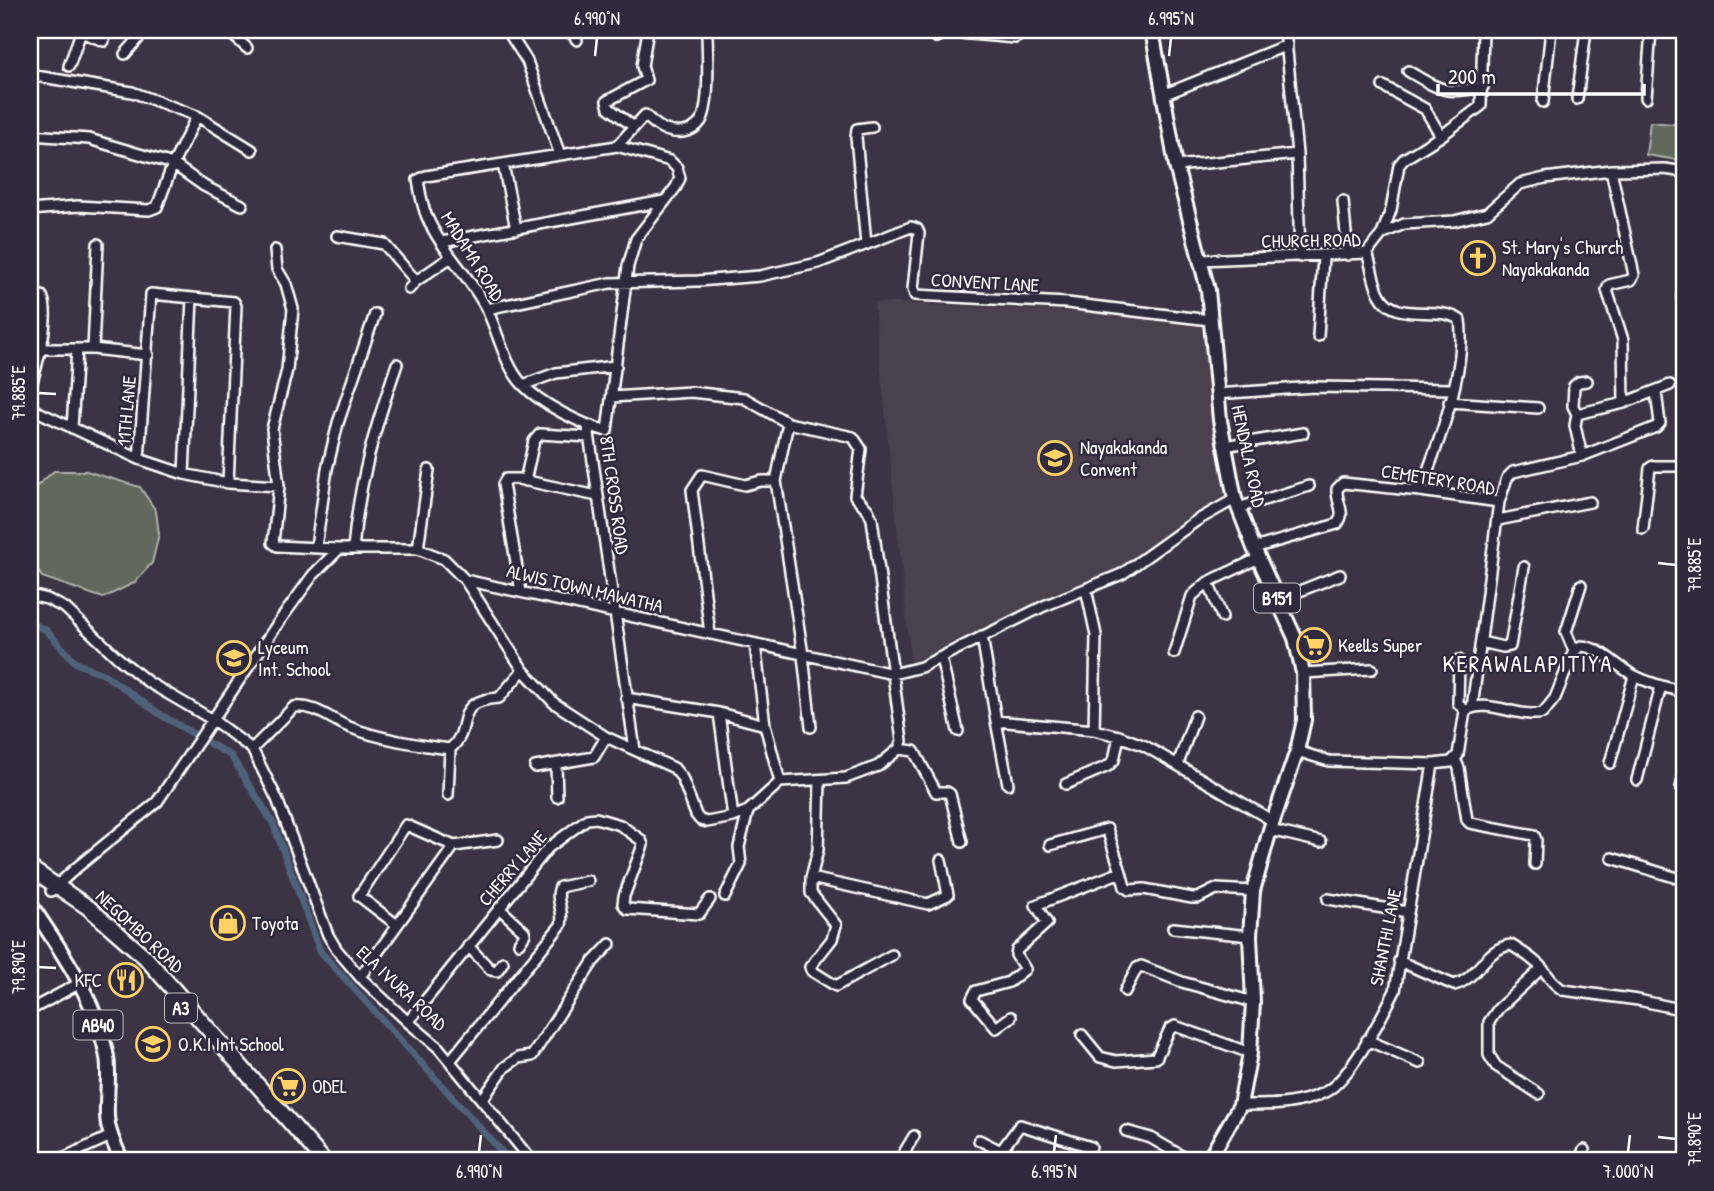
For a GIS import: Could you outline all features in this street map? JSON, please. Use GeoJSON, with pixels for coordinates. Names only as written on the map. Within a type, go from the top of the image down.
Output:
{"type":"FeatureCollection","features":[{"type":"Feature","properties":{"kind":"highway","name":"NEGOMBO ROAD"},"geometry":{"type":"LineString","coordinates":[[30,868],[125,948],[312,1161]]}},
{"type":"Feature","properties":{"kind":"highway","name":"NEGOMBO ROAD"},"geometry":{"type":"LineString","coordinates":[[30,877],[89,908],[145,957],[324,1161]]}},
{"type":"Feature","properties":{"kind":"main road","name":"HENDALA ROAD"},"geometry":{"type":"LineString","coordinates":[[1152,30],[1176,166],[1208,290],[1216,394],[1237,504],[1295,638],[1303,673],[1304,720],[1297,751],[1271,825],[1253,891],[1250,936],[1254,1002],[1250,1053],[1240,1105],[1208,1161]]}},
{"type":"Feature","properties":{"kind":"main road","name":"AB40"},"geometry":{"type":"LineString","coordinates":[[30,904],[80,984],[101,1031],[107,1060],[107,1117],[111,1136],[122,1161]]}},
{"type":"Feature","properties":{"kind":"street"},"geometry":{"type":"LineString","coordinates":[[125,54],[146,30]]}},
{"type":"Feature","properties":{"kind":"street"},"geometry":{"type":"LineString","coordinates":[[228,30],[247,48]]}},
{"type":"Feature","properties":{"kind":"street"},"geometry":{"type":"LineString","coordinates":[[507,30],[527,61],[560,155]]}},
{"type":"Feature","properties":{"kind":"street"},"geometry":{"type":"LineString","coordinates":[[569,30],[577,40]]}},
{"type":"Feature","properties":{"kind":"street"},"geometry":{"type":"LineString","coordinates":[[634,127],[609,108],[607,101],[646,80],[642,66],[648,30]]}},
{"type":"Feature","properties":{"kind":"street"},"geometry":{"type":"LineString","coordinates":[[617,146],[645,115],[657,127],[674,133],[699,125],[704,116],[708,72],[707,30]]}},
{"type":"Feature","properties":{"kind":"street"},"geometry":{"type":"LineString","coordinates":[[936,37],[948,32],[1015,38],[1028,30]]}},
{"type":"Feature","properties":{"kind":"street"},"geometry":{"type":"LineString","coordinates":[[1285,30],[1297,154],[1300,257]]}},
{"type":"Feature","properties":{"kind":"street"},"geometry":{"type":"LineString","coordinates":[[1367,253],[1382,234],[1391,210],[1399,166],[1404,159],[1481,106],[1483,30]]}},
{"type":"Feature","properties":{"kind":"street"},"geometry":{"type":"LineString","coordinates":[[1543,103],[1551,30]]}},
{"type":"Feature","properties":{"kind":"street"},"geometry":{"type":"LineString","coordinates":[[1577,99],[1586,30]]}},
{"type":"Feature","properties":{"kind":"street"},"geometry":{"type":"LineString","coordinates":[[1646,98],[1651,30]]}},
{"type":"Feature","properties":{"kind":"street"},"geometry":{"type":"LineString","coordinates":[[69,66],[79,31],[104,41]]}},
{"type":"Feature","properties":{"kind":"street"},"geometry":{"type":"LineString","coordinates":[[1163,95],[1287,45]]}},
{"type":"Feature","properties":{"kind":"street"},"geometry":{"type":"LineString","coordinates":[[1408,71],[1446,92],[1483,88]]}},
{"type":"Feature","properties":{"kind":"street"},"geometry":{"type":"LineString","coordinates":[[30,75],[131,92],[197,116],[252,150]]}},
{"type":"Feature","properties":{"kind":"street"},"geometry":{"type":"LineString","coordinates":[[1383,86],[1425,109],[1441,136]]}},
{"type":"Feature","properties":{"kind":"street"},"geometry":{"type":"LineString","coordinates":[[30,210],[78,206],[149,210],[157,207],[173,164],[197,116]]}},
{"type":"Feature","properties":{"kind":"street"},"geometry":{"type":"LineString","coordinates":[[866,244],[856,137],[858,129],[872,127]]}},
{"type":"Feature","properties":{"kind":"street"},"geometry":{"type":"LineString","coordinates":[[30,135],[89,139],[173,164],[204,186],[242,205]]}},
{"type":"Feature","properties":{"kind":"street","name":"MADAMA ROAD"},"geometry":{"type":"LineString","coordinates":[[589,432],[523,385],[509,361],[487,309],[426,216],[418,180],[426,176],[617,146]]}},
{"type":"Feature","properties":{"kind":"street","name":"8TH CROSS ROAD"},"geometry":{"type":"LineString","coordinates":[[617,146],[670,161],[677,168],[680,178],[636,239],[628,266],[607,431],[589,432],[635,750]]}},
{"type":"Feature","properties":{"kind":"street"},"geometry":{"type":"LineString","coordinates":[[1176,166],[1297,154]]}},
{"type":"Feature","properties":{"kind":"street"},"geometry":{"type":"LineString","coordinates":[[503,164],[516,229]]}},
{"type":"Feature","properties":{"kind":"street"},"geometry":{"type":"LineString","coordinates":[[1382,234],[1404,225],[1454,221],[1488,213],[1520,184],[1545,178],[1611,170],[1665,169],[1684,172]]}},
{"type":"Feature","properties":{"kind":"street"},"geometry":{"type":"LineString","coordinates":[[1611,170],[1634,275],[1631,279],[1609,285],[1607,290],[1623,340],[1623,403]]}},
{"type":"Feature","properties":{"kind":"street"},"geometry":{"type":"LineString","coordinates":[[442,242],[664,201]]}},
{"type":"Feature","properties":{"kind":"street"},"geometry":{"type":"LineString","coordinates":[[1343,201],[1348,255]]}},
{"type":"Feature","properties":{"kind":"street","name":"CONVENT LANE"},"geometry":{"type":"LineString","coordinates":[[487,309],[626,281],[698,281],[760,276],[818,263],[911,227],[919,233],[913,289],[915,295],[1067,303],[1210,320]]}},
{"type":"Feature","properties":{"kind":"street"},"geometry":{"type":"LineString","coordinates":[[337,236],[384,244],[416,281]]}},
{"type":"Feature","properties":{"kind":"street"},"geometry":{"type":"LineString","coordinates":[[93,349],[98,244]]}},
{"type":"Feature","properties":{"kind":"street"},"geometry":{"type":"LineString","coordinates":[[139,459],[184,474],[228,483],[279,486],[272,429],[287,370],[293,309],[286,284],[277,270],[275,250]]}},
{"type":"Feature","properties":{"kind":"street","name":"CHURCH ROAD"},"geometry":{"type":"LineString","coordinates":[[1200,260],[1323,257],[1367,253],[1379,295],[1390,307],[1404,311],[1452,315],[1460,320],[1462,338],[1450,402],[1420,491]]}},
{"type":"Feature","properties":{"kind":"street"},"geometry":{"type":"LineString","coordinates":[[409,289],[416,281],[451,257]]}},
{"type":"Feature","properties":{"kind":"street"},"geometry":{"type":"LineString","coordinates":[[1318,336],[1323,257]]}},
{"type":"Feature","properties":{"kind":"street"},"geometry":{"type":"LineString","coordinates":[[1684,289],[1684,318]]}},
{"type":"Feature","properties":{"kind":"street"},"geometry":{"type":"LineString","coordinates":[[30,293],[39,294],[44,300],[45,318],[30,390]]}},
{"type":"Feature","properties":{"kind":"street"},"geometry":{"type":"LineString","coordinates":[[148,355],[151,294],[229,301],[236,306],[228,483]]}},
{"type":"Feature","properties":{"kind":"street"},"geometry":{"type":"LineString","coordinates":[[184,474],[192,298]]}},
{"type":"Feature","properties":{"kind":"street"},"geometry":{"type":"LineString","coordinates":[[316,547],[327,469],[338,423],[375,314]]}},
{"type":"Feature","properties":{"kind":"street"},"geometry":{"type":"LineString","coordinates":[[72,428],[77,349]]}},
{"type":"Feature","properties":{"kind":"street","name":"11TH LANE"},"geometry":{"type":"LineString","coordinates":[[30,408],[139,459],[148,355],[93,349],[36,353]]}},
{"type":"Feature","properties":{"kind":"street"},"geometry":{"type":"LineString","coordinates":[[353,549],[364,471],[372,437],[397,364]]}},
{"type":"Feature","properties":{"kind":"street"},"geometry":{"type":"LineString","coordinates":[[523,385],[556,373],[616,366]]}},
{"type":"Feature","properties":{"kind":"street"},"geometry":{"type":"LineString","coordinates":[[1582,456],[1575,426],[1577,414],[1573,406],[1574,386],[1587,381]]}},
{"type":"Feature","properties":{"kind":"street"},"geometry":{"type":"LineString","coordinates":[[1577,414],[1623,403],[1670,385]]}},
{"type":"Feature","properties":{"kind":"street"},"geometry":{"type":"LineString","coordinates":[[1216,394],[1314,387],[1453,389]]}},
{"type":"Feature","properties":{"kind":"street"},"geometry":{"type":"LineString","coordinates":[[466,580],[523,670],[554,703],[606,737],[674,768],[682,778],[696,815],[701,820],[707,822],[748,811],[780,782],[846,778],[878,766],[899,749],[902,741],[872,519],[868,510],[855,496],[861,449],[853,437],[788,423],[744,398],[691,392],[612,397]]}},
{"type":"Feature","properties":{"kind":"street"},"geometry":{"type":"LineString","coordinates":[[1499,502],[1507,478],[1513,472],[1582,456],[1656,427],[1661,418],[1656,392]]}},
{"type":"Feature","properties":{"kind":"street"},"geometry":{"type":"LineString","coordinates":[[1450,402],[1538,408]]}},
{"type":"Feature","properties":{"kind":"street"},"geometry":{"type":"LineString","coordinates":[[788,423],[776,481],[803,655],[811,727]]}},
{"type":"Feature","properties":{"kind":"street"},"geometry":{"type":"LineString","coordinates":[[525,481],[534,441],[540,434],[589,432]]}},
{"type":"Feature","properties":{"kind":"street"},"geometry":{"type":"LineString","coordinates":[[1224,446],[1303,433]]}},
{"type":"Feature","properties":{"kind":"street"},"geometry":{"type":"LineString","coordinates":[[1643,529],[1650,468],[1684,466]]}},
{"type":"Feature","properties":{"kind":"street"},"geometry":{"type":"LineString","coordinates":[[418,549],[429,470]]}},
{"type":"Feature","properties":{"kind":"street"},"geometry":{"type":"LineString","coordinates":[[710,634],[692,490],[702,475],[745,485],[776,481]]}},
{"type":"Feature","properties":{"kind":"street"},"geometry":{"type":"LineString","coordinates":[[521,592],[503,484],[506,480],[525,481],[597,496]]}},
{"type":"Feature","properties":{"kind":"street","name":"CEMETERY ROAD"},"geometry":{"type":"LineString","coordinates":[[1256,553],[1336,524],[1342,518],[1337,489],[1343,483],[1499,502],[1481,642],[1455,759]]}},
{"type":"Feature","properties":{"kind":"street","name":"ALWIS TOWN MAWATHA"},"geometry":{"type":"LineString","coordinates":[[279,486],[273,543],[277,546],[418,549],[444,559],[466,580],[893,674],[921,667],[982,636],[1122,574],[1196,521],[1237,504],[1309,486]]}},
{"type":"Feature","properties":{"kind":"street"},"geometry":{"type":"LineString","coordinates":[[1498,520],[1590,502]]}},
{"type":"Feature","properties":{"kind":"street"},"geometry":{"type":"LineString","coordinates":[[54,888],[157,802],[247,667],[313,575],[339,549]]}},
{"type":"Feature","properties":{"kind":"street"},"geometry":{"type":"LineString","coordinates":[[1174,653],[1192,596],[1208,582],[1256,553]]}},
{"type":"Feature","properties":{"kind":"street"},"geometry":{"type":"LineString","coordinates":[[1481,642],[1510,646],[1524,567]]}},
{"type":"Feature","properties":{"kind":"street"},"geometry":{"type":"LineString","coordinates":[[1278,600],[1340,575]]}},
{"type":"Feature","properties":{"kind":"street"},"geometry":{"type":"LineString","coordinates":[[1208,582],[1222,617]]}},
{"type":"Feature","properties":{"kind":"street"},"geometry":{"type":"LineString","coordinates":[[1574,651],[1566,632],[1581,584]]}},
{"type":"Feature","properties":{"kind":"street"},"geometry":{"type":"LineString","coordinates":[[1086,589],[1096,635],[1094,730]]}},
{"type":"Feature","properties":{"kind":"street","name":"ELA IVURA ROAD"},"geometry":{"type":"LineString","coordinates":[[30,595],[47,599],[65,608],[148,682],[252,749],[277,799],[328,935],[337,950],[360,976],[438,1047],[532,1161]]}},
{"type":"Feature","properties":{"kind":"street"},"geometry":{"type":"LineString","coordinates":[[982,636],[1008,784]]}},
{"type":"Feature","properties":{"kind":"street"},"geometry":{"type":"LineString","coordinates":[[755,644],[765,725],[780,782]]}},
{"type":"Feature","properties":{"kind":"street"},"geometry":{"type":"LineString","coordinates":[[1459,660],[1458,703],[1468,709],[1481,707],[1532,715],[1543,713],[1555,698],[1574,651],[1581,646],[1592,649],[1634,676],[1684,692]]}},
{"type":"Feature","properties":{"kind":"street"},"geometry":{"type":"LineString","coordinates":[[941,658],[958,731]]}},
{"type":"Feature","properties":{"kind":"street"},"geometry":{"type":"LineString","coordinates":[[1303,673],[1372,669]]}},
{"type":"Feature","properties":{"kind":"street"},"geometry":{"type":"LineString","coordinates":[[252,749],[294,707],[299,706],[324,713],[349,727],[421,746],[450,749],[456,744],[468,710],[479,699],[499,698],[523,670]]}},
{"type":"Feature","properties":{"kind":"street"},"geometry":{"type":"LineString","coordinates":[[1609,763],[1634,676]]}},
{"type":"Feature","properties":{"kind":"street"},"geometry":{"type":"LineString","coordinates":[[1637,780],[1661,686]]}},
{"type":"Feature","properties":{"kind":"street"},"geometry":{"type":"LineString","coordinates":[[626,698],[719,713],[765,725]]}},
{"type":"Feature","properties":{"kind":"street"},"geometry":{"type":"LineString","coordinates":[[719,713],[733,817]]}},
{"type":"Feature","properties":{"kind":"street"},"geometry":{"type":"LineString","coordinates":[[1178,764],[1195,716]]}},
{"type":"Feature","properties":{"kind":"street"},"geometry":{"type":"LineString","coordinates":[[996,721],[1094,730],[1119,736],[1145,746],[1178,764],[1184,771],[1271,825],[1321,842]]}},
{"type":"Feature","properties":{"kind":"street"},"geometry":{"type":"LineString","coordinates":[[1066,784],[1108,766],[1114,760],[1119,736]]}},
{"type":"Feature","properties":{"kind":"street"},"geometry":{"type":"LineString","coordinates":[[536,767],[594,757],[606,737]]}},
{"type":"Feature","properties":{"kind":"street"},"geometry":{"type":"LineString","coordinates":[[448,794],[450,749]]}},
{"type":"Feature","properties":{"kind":"street"},"geometry":{"type":"LineString","coordinates":[[899,749],[914,751],[936,792],[950,794],[962,842]]}},
{"type":"Feature","properties":{"kind":"street"},"geometry":{"type":"LineString","coordinates":[[1297,751],[1329,761],[1447,764],[1455,759],[1459,768],[1467,820],[1534,835],[1535,864]]}},
{"type":"Feature","properties":{"kind":"street"},"geometry":{"type":"LineString","coordinates":[[556,764],[557,797]]}},
{"type":"Feature","properties":{"kind":"street","name":"SHANTHI LANE"},"geometry":{"type":"LineString","coordinates":[[1240,1105],[1287,1105],[1325,1093],[1340,1083],[1380,1021],[1395,990],[1433,764]]}},
{"type":"Feature","properties":{"kind":"street"},"geometry":{"type":"LineString","coordinates":[[1681,788],[1684,774]]}},
{"type":"Feature","properties":{"kind":"street"},"geometry":{"type":"LineString","coordinates":[[820,781],[818,850],[811,878],[811,893],[836,925],[832,939],[813,962],[812,971],[836,986],[892,955]]}},
{"type":"Feature","properties":{"kind":"street"},"geometry":{"type":"LineString","coordinates":[[725,896],[741,864],[739,846],[748,811]]}},
{"type":"Feature","properties":{"kind":"street","name":"CHERRY LANE"},"geometry":{"type":"LineString","coordinates":[[408,1022],[548,848],[587,819],[596,818],[620,825],[643,845],[624,896],[623,904],[627,909],[699,914],[710,899]]}},
{"type":"Feature","properties":{"kind":"street"},"geometry":{"type":"LineString","coordinates":[[397,925],[359,896],[406,825],[454,846],[498,840]]}},
{"type":"Feature","properties":{"kind":"street"},"geometry":{"type":"LineString","coordinates":[[1050,845],[1107,829],[1125,887],[1129,890],[1144,889],[1192,898],[1198,898],[1216,889],[1253,891]]}},
{"type":"Feature","properties":{"kind":"street"},"geometry":{"type":"LineString","coordinates":[[360,976],[454,846]]}},
{"type":"Feature","properties":{"kind":"street"},"geometry":{"type":"LineString","coordinates":[[1612,858],[1684,880]]}},
{"type":"Feature","properties":{"kind":"street"},"geometry":{"type":"LineString","coordinates":[[811,878],[928,904],[948,895],[941,860]]}},
{"type":"Feature","properties":{"kind":"street"},"geometry":{"type":"LineString","coordinates":[[1011,1017],[996,1028],[972,999],[972,995],[976,991],[1009,982],[1025,969],[1016,955],[1017,950],[1046,923],[1036,905],[1121,872]]}},
{"type":"Feature","properties":{"kind":"street"},"geometry":{"type":"LineString","coordinates":[[450,1061],[561,925],[562,913],[558,896],[561,887],[588,881]]}},
{"type":"Feature","properties":{"kind":"street"},"geometry":{"type":"LineString","coordinates":[[1328,899],[1408,912]]}},
{"type":"Feature","properties":{"kind":"street"},"geometry":{"type":"LineString","coordinates":[[499,908],[524,930],[519,943]]}},
{"type":"Feature","properties":{"kind":"street"},"geometry":{"type":"LineString","coordinates":[[1173,928],[1250,936]]}},
{"type":"Feature","properties":{"kind":"street"},"geometry":{"type":"LineString","coordinates":[[482,1100],[505,1066],[518,1058],[532,1056],[593,962],[610,944]]}},
{"type":"Feature","properties":{"kind":"street"},"geometry":{"type":"LineString","coordinates":[[1399,961],[1454,985],[1460,984],[1497,948],[1511,946],[1527,955],[1542,968],[1552,984],[1563,990],[1638,1000],[1684,1010]]}},
{"type":"Feature","properties":{"kind":"street"},"geometry":{"type":"LineString","coordinates":[[468,947],[491,970],[497,971],[503,962]]}},
{"type":"Feature","properties":{"kind":"street"},"geometry":{"type":"LineString","coordinates":[[1125,991],[1138,968],[1144,967],[1182,982],[1254,1002]]}},
{"type":"Feature","properties":{"kind":"street"},"geometry":{"type":"LineString","coordinates":[[1539,1094],[1491,1060],[1489,1022],[1542,968]]}},
{"type":"Feature","properties":{"kind":"street"},"geometry":{"type":"LineString","coordinates":[[30,1010],[80,984]]}},
{"type":"Feature","properties":{"kind":"street"},"geometry":{"type":"LineString","coordinates":[[1082,1035],[1100,1057],[1116,1061],[1156,1058],[1170,1029],[1175,1026],[1250,1053]]}},
{"type":"Feature","properties":{"kind":"street"},"geometry":{"type":"LineString","coordinates":[[1367,1040],[1420,1063]]}},
{"type":"Feature","properties":{"kind":"street"},"geometry":{"type":"LineString","coordinates":[[1001,1151],[1020,1125],[1091,1147]]}},
{"type":"Feature","properties":{"kind":"street"},"geometry":{"type":"LineString","coordinates":[[1126,1131],[1151,1138],[1190,1161]]}},
{"type":"Feature","properties":{"kind":"street"},"geometry":{"type":"LineString","coordinates":[[56,1161],[111,1136]]}},
{"type":"Feature","properties":{"kind":"street"},"geometry":{"type":"LineString","coordinates":[[899,1161],[914,1136]]}},
{"type":"Feature","properties":{"kind":"street"},"geometry":{"type":"LineString","coordinates":[[979,1140],[1021,1161]]}},
{"type":"Feature","properties":{"kind":"street"},"geometry":{"type":"LineString","coordinates":[[1578,1161],[1584,1150]]}},
{"type":"Feature","properties":{"kind":"shaded area","name":"Nayakakanda Convent"},"geometry":{"type":"Polygon","coordinates":[[[874,302],[1105,313],[1205,324],[1214,413],[1228,502],[1180,525],[1149,553],[1116,575],[1023,609],[911,663],[874,302]]]}},
{"type":"Feature","properties":{"kind":"green space"},"geometry":{"type":"Polygon","coordinates":[[[1650,122],[1684,125],[1684,161],[1646,155],[1650,122]]]}},
{"type":"Feature","properties":{"kind":"green space"},"geometry":{"type":"Polygon","coordinates":[[[54,471],[86,471],[140,487],[156,511],[159,534],[152,563],[134,583],[103,598],[42,577],[30,558],[30,492],[54,471]]]}},
{"type":"Feature","properties":{"kind":"waterway"},"geometry":{"type":"LineString","coordinates":[[30,623],[46,630],[76,663],[105,675],[161,715],[231,756],[273,823],[320,951],[510,1161]]}},
{"type":"Feature","properties":{"kind":"place","name":"St. Mary's Church Nayakakanda"},"geometry":{"type":"Point","coordinates":[1478,258]}},
{"type":"Feature","properties":{"kind":"place","name":"Nayakakanda Convent"},"geometry":{"type":"Point","coordinates":[1055,458]}},
{"type":"Feature","properties":{"kind":"place","name":"Keells Super"},"geometry":{"type":"Point","coordinates":[1314,645]}},
{"type":"Feature","properties":{"kind":"place","name":"Lyceum Int. School"},"geometry":{"type":"Point","coordinates":[234,658]}},
{"type":"Feature","properties":{"kind":"place","name":"Toyota"},"geometry":{"type":"Point","coordinates":[228,923]}},
{"type":"Feature","properties":{"kind":"place","name":"KFC"},"geometry":{"type":"Point","coordinates":[126,980]}},
{"type":"Feature","properties":{"kind":"place","name":"O.K.I Int School"},"geometry":{"type":"Point","coordinates":[153,1044]}},
{"type":"Feature","properties":{"kind":"place","name":"ODEL"},"geometry":{"type":"Point","coordinates":[288,1086]}},
{"type":"Feature","properties":{"kind":"district","name":"KERAWALAPITIYA"},"geometry":{"type":"Point","coordinates":[1528,663]}}]}
